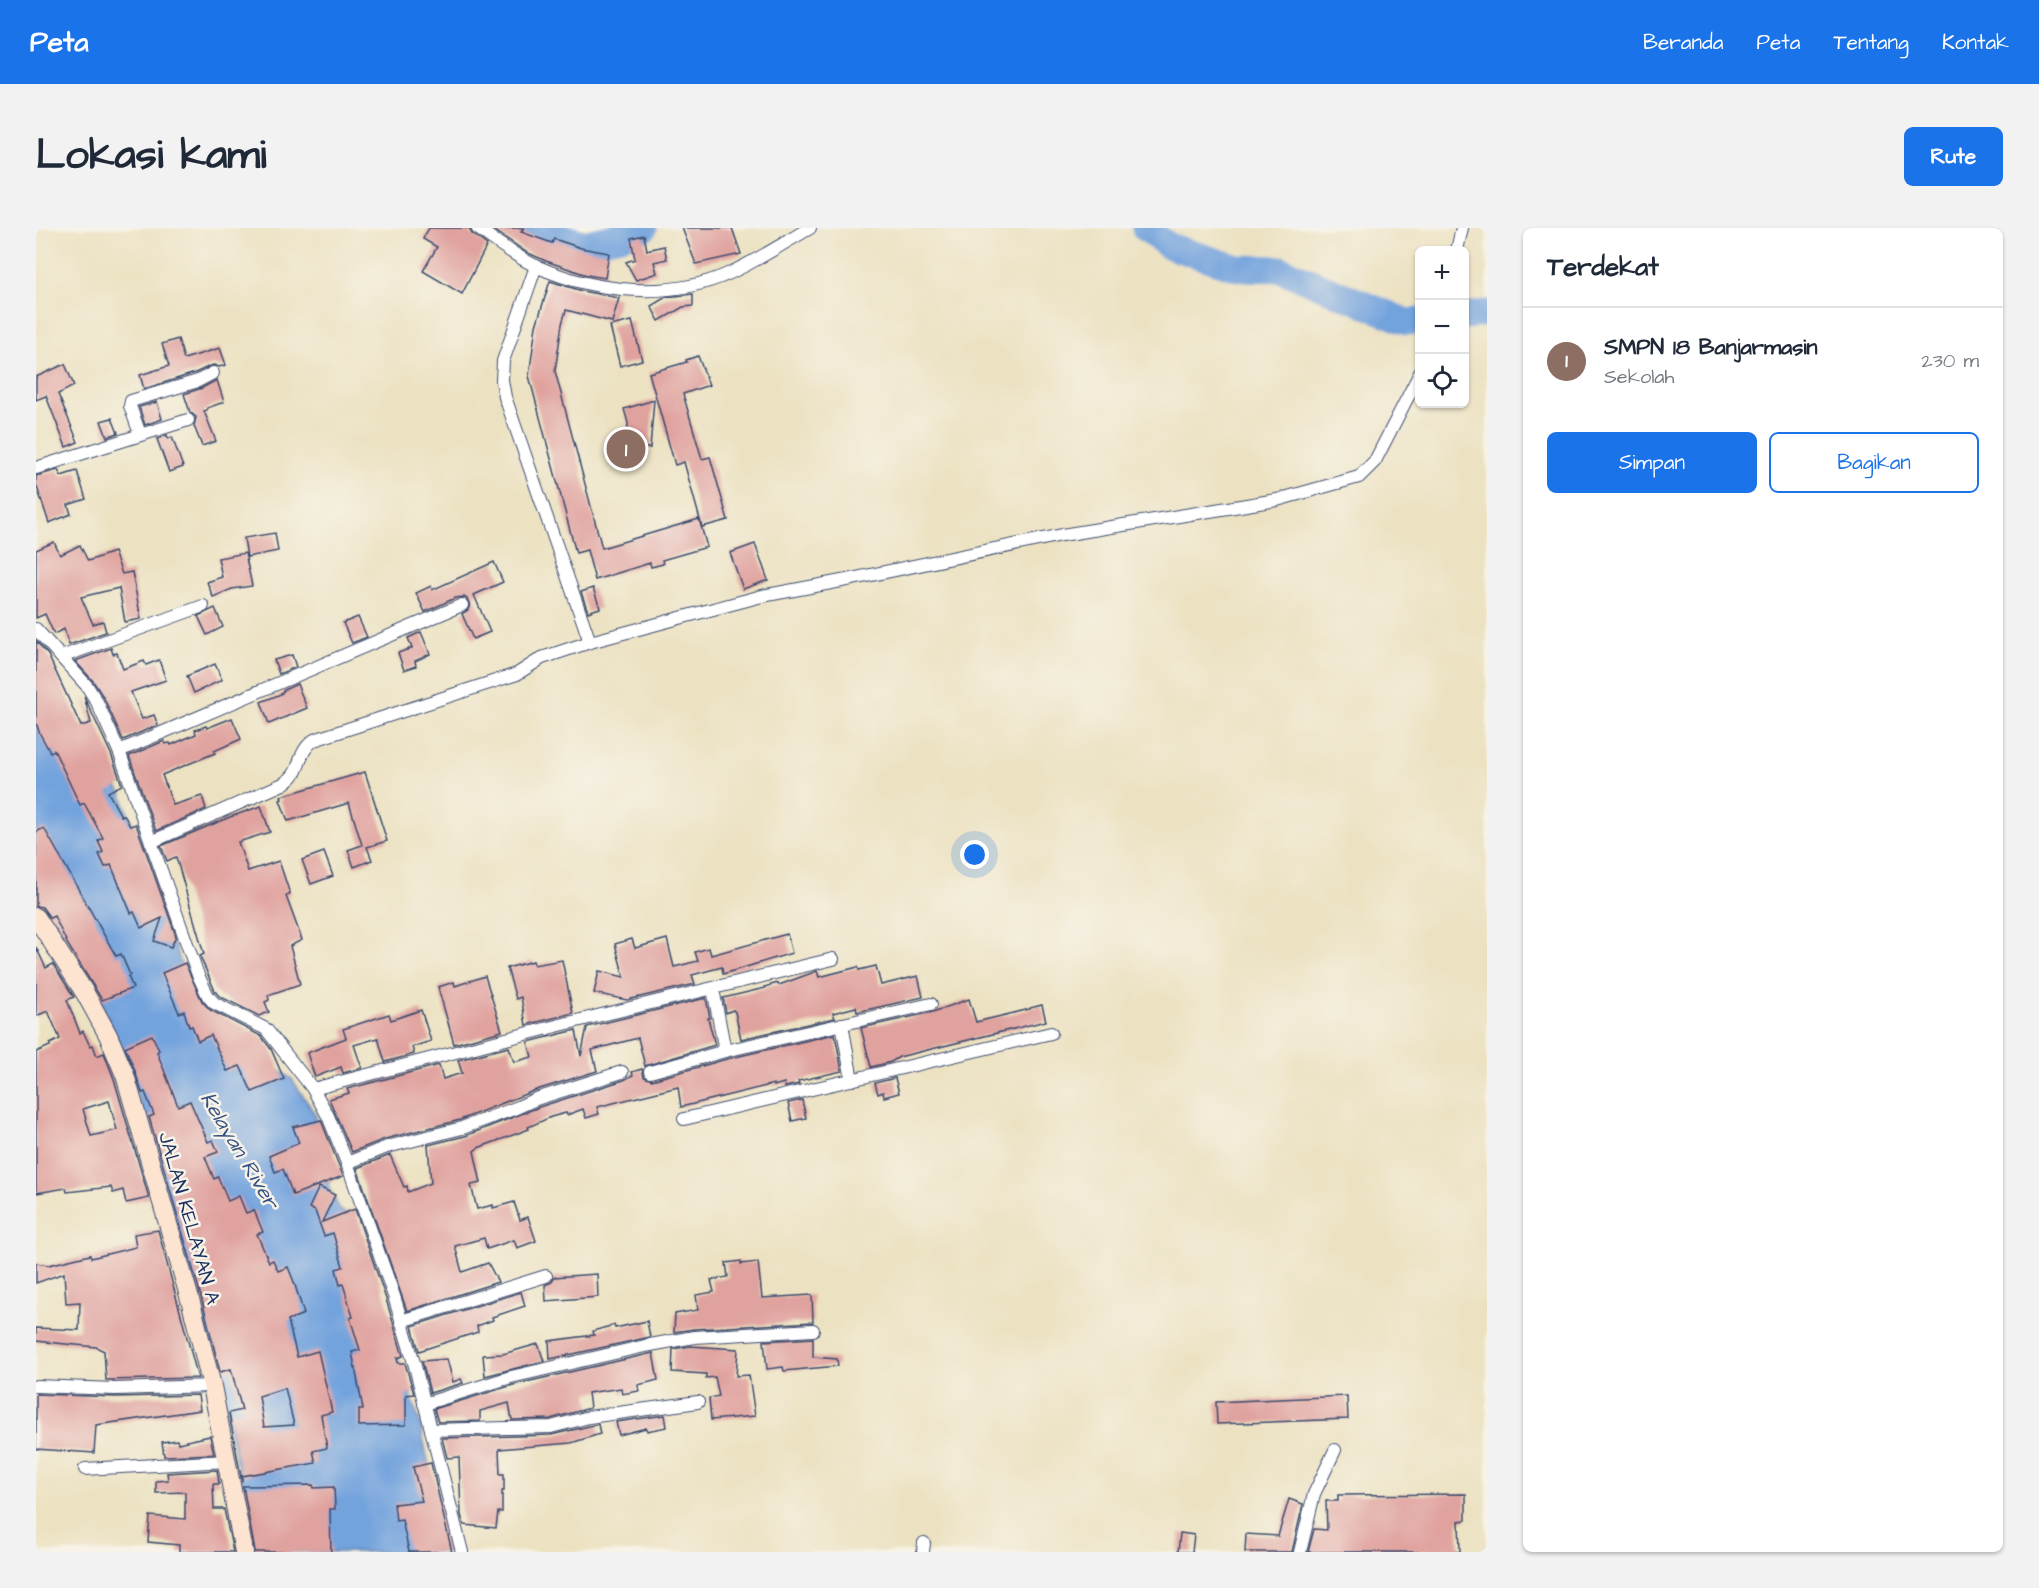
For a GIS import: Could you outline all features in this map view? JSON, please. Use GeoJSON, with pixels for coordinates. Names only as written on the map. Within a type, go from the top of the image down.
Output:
{"type":"FeatureCollection","features":[{"type":"Feature","properties":{"kind":"street"},"geometry":{"type":"LineString","coordinates":[[477,228],[536,266],[584,283],[647,290],[701,284],[731,273],[810,228]]}},
{"type":"Feature","properties":{"kind":"street"},"geometry":{"type":"LineString","coordinates":[[1458,246],[1462,228]]}},
{"type":"Feature","properties":{"kind":"street"},"geometry":{"type":"LineString","coordinates":[[536,266],[503,361],[504,397],[590,642]]}},
{"type":"Feature","properties":{"kind":"street"},"geometry":{"type":"LineString","coordinates":[[140,434],[130,406],[131,400],[198,381],[213,374]]}},
{"type":"Feature","properties":{"kind":"street"},"geometry":{"type":"LineString","coordinates":[[151,842],[283,784],[296,773],[301,754],[314,740],[517,674],[542,658],[590,642],[762,596],[1062,535],[1277,500],[1359,477],[1375,461],[1415,381]]}},
{"type":"Feature","properties":{"kind":"street"},"geometry":{"type":"LineString","coordinates":[[36,468],[188,420]]}},
{"type":"Feature","properties":{"kind":"street"},"geometry":{"type":"LineString","coordinates":[[119,751],[462,605]]}},
{"type":"Feature","properties":{"kind":"street"},"geometry":{"type":"LineString","coordinates":[[61,657],[203,606]]}},
{"type":"Feature","properties":{"kind":"street"},"geometry":{"type":"LineString","coordinates":[[36,629],[92,693],[119,751],[198,975],[208,996],[222,1008],[266,1029],[313,1089],[328,1116],[347,1163],[415,1366],[462,1552]]}},
{"type":"Feature","properties":{"kind":"street","name":"JALAN KELAYAN A"},"geometry":{"type":"LineString","coordinates":[[36,917],[85,993],[108,1035],[124,1075],[188,1292],[212,1386],[244,1552]]}},
{"type":"Feature","properties":{"kind":"street"},"geometry":{"type":"LineString","coordinates":[[313,1089],[560,1025],[833,959]]}},
{"type":"Feature","properties":{"kind":"street"},"geometry":{"type":"LineString","coordinates":[[713,989],[725,1051]]}},
{"type":"Feature","properties":{"kind":"street"},"geometry":{"type":"LineString","coordinates":[[650,1072],[725,1051],[931,1004]]}},
{"type":"Feature","properties":{"kind":"street"},"geometry":{"type":"LineString","coordinates":[[842,1024],[852,1080]]}},
{"type":"Feature","properties":{"kind":"street"},"geometry":{"type":"LineString","coordinates":[[684,1119],[1051,1033]]}},
{"type":"Feature","properties":{"kind":"street"},"geometry":{"type":"LineString","coordinates":[[347,1163],[387,1147],[462,1128],[536,1099],[622,1072]]}},
{"type":"Feature","properties":{"kind":"street"},"geometry":{"type":"LineString","coordinates":[[401,1322],[546,1276]]}},
{"type":"Feature","properties":{"kind":"street"},"geometry":{"type":"LineString","coordinates":[[424,1404],[511,1377],[645,1346],[694,1337],[813,1330]]}},
{"type":"Feature","properties":{"kind":"street"},"geometry":{"type":"LineString","coordinates":[[36,1386],[115,1389],[212,1386]]}},
{"type":"Feature","properties":{"kind":"street"},"geometry":{"type":"LineString","coordinates":[[431,1430],[551,1427],[589,1418],[698,1402]]}},
{"type":"Feature","properties":{"kind":"street"},"geometry":{"type":"LineString","coordinates":[[1300,1552],[1314,1494],[1335,1450]]}},
{"type":"Feature","properties":{"kind":"street"},"geometry":{"type":"LineString","coordinates":[[85,1469],[227,1461]]}},
{"type":"Feature","properties":{"kind":"water","name":"Kelayan River"},"geometry":{"type":"Polygon","coordinates":[[[36,659],[122,795],[194,1002],[213,1025],[292,1079],[315,1114],[334,1168],[328,1186],[340,1210],[350,1216],[420,1423],[447,1552],[255,1552],[230,1430],[193,1282],[128,1065],[98,995],[36,902],[36,659]]]}},
{"type":"Feature","properties":{"kind":"building"},"geometry":{"type":"Polygon","coordinates":[[[429,228],[469,228],[472,234],[487,245],[462,294],[423,271],[437,247],[423,239],[429,228]]]}},
{"type":"Feature","properties":{"kind":"building"},"geometry":{"type":"Polygon","coordinates":[[[491,228],[524,228],[521,232],[552,243],[554,239],[581,248],[609,253],[605,278],[587,275],[546,261],[526,252],[491,228]]]}},
{"type":"Feature","properties":{"kind":"building"},"geometry":{"type":"Polygon","coordinates":[[[682,228],[732,228],[741,254],[696,264],[682,228]]]}},
{"type":"Feature","properties":{"kind":"building"},"geometry":{"type":"Polygon","coordinates":[[[644,235],[647,250],[664,246],[667,259],[654,262],[657,273],[636,280],[626,262],[635,259],[631,238],[644,235]]]}},
{"type":"Feature","properties":{"kind":"building"},"geometry":{"type":"Polygon","coordinates":[[[550,281],[582,291],[619,298],[612,322],[566,310],[555,371],[602,548],[699,519],[707,547],[662,560],[663,564],[651,567],[650,563],[595,580],[587,550],[576,553],[529,376],[536,326],[550,281]]]}},
{"type":"Feature","properties":{"kind":"building"},"geometry":{"type":"Polygon","coordinates":[[[693,294],[693,306],[683,307],[659,321],[651,306],[666,297],[693,294]]]}},
{"type":"Feature","properties":{"kind":"building"},"geometry":{"type":"Polygon","coordinates":[[[632,321],[642,360],[620,366],[610,326],[632,321]]]}},
{"type":"Feature","properties":{"kind":"building"},"geometry":{"type":"Polygon","coordinates":[[[178,339],[184,359],[220,348],[226,365],[210,366],[144,389],[140,375],[169,366],[162,344],[178,339]]]}},
{"type":"Feature","properties":{"kind":"building"},"geometry":{"type":"Polygon","coordinates":[[[698,356],[709,385],[683,394],[702,459],[710,457],[728,520],[702,527],[684,462],[675,465],[649,373],[687,362],[686,360],[698,356]]]}},
{"type":"Feature","properties":{"kind":"building"},"geometry":{"type":"Polygon","coordinates":[[[65,364],[74,386],[58,394],[78,442],[66,447],[46,396],[36,400],[36,377],[65,364]]]}},
{"type":"Feature","properties":{"kind":"building"},"geometry":{"type":"Polygon","coordinates":[[[217,380],[224,402],[204,411],[216,441],[202,446],[194,426],[196,417],[190,412],[184,394],[217,380]]]}},
{"type":"Feature","properties":{"kind":"building"},"geometry":{"type":"Polygon","coordinates":[[[654,400],[650,448],[643,448],[642,453],[626,453],[628,423],[624,409],[654,400]]]}},
{"type":"Feature","properties":{"kind":"building"},"geometry":{"type":"Polygon","coordinates":[[[157,402],[162,419],[145,425],[139,407],[157,402]]]}},
{"type":"Feature","properties":{"kind":"building"},"geometry":{"type":"Polygon","coordinates":[[[112,418],[118,433],[107,437],[101,421],[112,418]]]}},
{"type":"Feature","properties":{"kind":"building"},"geometry":{"type":"Polygon","coordinates":[[[167,435],[168,439],[172,437],[183,467],[169,472],[157,439],[167,435]]]}},
{"type":"Feature","properties":{"kind":"building"},"geometry":{"type":"Polygon","coordinates":[[[58,470],[61,476],[77,471],[86,499],[68,505],[71,514],[49,523],[36,484],[36,476],[58,470]]]}},
{"type":"Feature","properties":{"kind":"building"},"geometry":{"type":"Polygon","coordinates":[[[275,533],[278,551],[247,557],[244,538],[275,533]]]}},
{"type":"Feature","properties":{"kind":"building"},"geometry":{"type":"Polygon","coordinates":[[[54,542],[60,555],[80,545],[88,561],[114,552],[122,574],[132,572],[141,619],[125,622],[119,588],[81,597],[93,624],[103,621],[106,632],[69,645],[64,629],[54,634],[45,614],[36,618],[36,550],[54,542]]]}},
{"type":"Feature","properties":{"kind":"building"},"geometry":{"type":"Polygon","coordinates":[[[755,544],[768,580],[743,589],[730,553],[755,544]]]}},
{"type":"Feature","properties":{"kind":"building"},"geometry":{"type":"Polygon","coordinates":[[[245,553],[252,586],[232,589],[213,597],[207,582],[222,577],[218,558],[245,553]]]}},
{"type":"Feature","properties":{"kind":"building"},"geometry":{"type":"Polygon","coordinates":[[[494,562],[503,582],[474,595],[490,632],[473,639],[462,614],[468,610],[470,605],[464,597],[455,598],[425,612],[416,593],[431,586],[432,590],[494,562]]]}},
{"type":"Feature","properties":{"kind":"building"},"geometry":{"type":"Polygon","coordinates":[[[593,588],[600,608],[588,612],[581,592],[593,588]]]}},
{"type":"Feature","properties":{"kind":"building"},"geometry":{"type":"Polygon","coordinates":[[[215,608],[223,627],[207,635],[198,616],[215,608]]]}},
{"type":"Feature","properties":{"kind":"building"},"geometry":{"type":"Polygon","coordinates":[[[358,617],[367,637],[352,643],[343,623],[358,617]]]}},
{"type":"Feature","properties":{"kind":"building"},"geometry":{"type":"Polygon","coordinates":[[[421,632],[430,654],[415,661],[416,666],[404,670],[398,653],[412,648],[408,638],[421,632]]]}},
{"type":"Feature","properties":{"kind":"building"},"geometry":{"type":"Polygon","coordinates":[[[36,641],[48,655],[81,726],[91,723],[84,696],[111,754],[122,785],[108,792],[121,816],[124,815],[130,826],[136,824],[176,936],[171,947],[154,941],[162,918],[141,928],[134,912],[131,913],[111,865],[105,867],[99,854],[103,852],[98,841],[103,838],[84,803],[80,805],[54,750],[50,752],[40,734],[36,723],[36,641]]]}},
{"type":"Feature","properties":{"kind":"building"},"geometry":{"type":"Polygon","coordinates":[[[111,648],[113,654],[117,653],[123,669],[144,661],[146,665],[159,660],[166,680],[131,692],[142,719],[154,715],[158,725],[123,740],[104,698],[93,681],[75,661],[111,648]]]}},
{"type":"Feature","properties":{"kind":"building"},"geometry":{"type":"Polygon","coordinates":[[[292,655],[296,667],[279,674],[274,660],[292,655]]]}},
{"type":"Feature","properties":{"kind":"building"},"geometry":{"type":"Polygon","coordinates":[[[215,664],[222,680],[194,693],[187,676],[215,664]]]}},
{"type":"Feature","properties":{"kind":"building"},"geometry":{"type":"Polygon","coordinates":[[[297,684],[307,708],[269,724],[261,702],[297,684]]]}},
{"type":"Feature","properties":{"kind":"building"},"geometry":{"type":"Polygon","coordinates":[[[232,718],[241,739],[214,751],[215,753],[162,775],[173,805],[202,796],[206,809],[156,831],[129,756],[164,741],[165,744],[170,743],[171,745],[196,734],[195,730],[232,718]]]}},
{"type":"Feature","properties":{"kind":"building"},"geometry":{"type":"Polygon","coordinates":[[[365,772],[387,841],[367,847],[372,860],[354,867],[348,850],[362,845],[349,803],[288,821],[280,800],[281,796],[365,772]]]}},
{"type":"Feature","properties":{"kind":"building"},"geometry":{"type":"Polygon","coordinates":[[[261,806],[270,832],[238,842],[248,871],[279,861],[290,894],[286,896],[302,940],[290,946],[300,984],[268,995],[269,1000],[265,1002],[269,1012],[259,1016],[219,996],[215,991],[200,956],[204,954],[176,857],[167,861],[161,846],[261,806]]]}},
{"type":"Feature","properties":{"kind":"building"},"geometry":{"type":"Polygon","coordinates":[[[44,828],[116,956],[121,954],[133,988],[102,1000],[68,945],[54,916],[50,918],[42,907],[36,906],[36,832],[44,828]]]}},
{"type":"Feature","properties":{"kind":"building"},"geometry":{"type":"Polygon","coordinates":[[[324,852],[333,876],[311,884],[302,860],[324,852]]]}},
{"type":"Feature","properties":{"kind":"building"},"geometry":{"type":"Polygon","coordinates":[[[787,934],[792,953],[723,974],[722,967],[692,975],[695,984],[627,1000],[594,993],[599,971],[624,977],[615,944],[632,939],[635,948],[667,939],[674,967],[698,961],[695,952],[709,948],[711,955],[787,934]]]}},
{"type":"Feature","properties":{"kind":"building"},"geometry":{"type":"Polygon","coordinates":[[[36,947],[46,968],[53,964],[74,997],[67,1000],[80,1033],[83,1031],[90,1046],[93,1045],[97,1056],[104,1053],[114,1079],[149,1198],[126,1203],[123,1190],[113,1193],[111,1187],[67,1192],[66,1188],[36,1193],[36,1052],[60,1039],[48,1011],[36,1016],[36,947]],[[109,1101],[83,1109],[91,1136],[117,1130],[109,1101]]]}},
{"type":"Feature","properties":{"kind":"building"},"geometry":{"type":"Polygon","coordinates":[[[562,960],[573,1013],[526,1025],[521,997],[516,999],[507,968],[533,961],[534,965],[562,960]]]}},
{"type":"Feature","properties":{"kind":"building"},"geometry":{"type":"Polygon","coordinates":[[[185,963],[202,1001],[210,1010],[261,1036],[271,1049],[284,1079],[252,1092],[240,1066],[227,1071],[211,1035],[198,1041],[192,1026],[189,1027],[184,1011],[179,1013],[162,973],[185,963]]]}},
{"type":"Feature","properties":{"kind":"building"},"geometry":{"type":"Polygon","coordinates":[[[876,966],[881,985],[918,976],[923,997],[857,1012],[856,1007],[833,1013],[835,1018],[741,1039],[735,1012],[733,1010],[726,1013],[723,998],[778,983],[779,985],[817,971],[819,977],[858,967],[859,970],[876,966]]]}},
{"type":"Feature","properties":{"kind":"building"},"geometry":{"type":"Polygon","coordinates":[[[485,976],[502,1031],[454,1044],[438,987],[454,982],[455,986],[485,976]]]}},
{"type":"Feature","properties":{"kind":"building"},"geometry":{"type":"Polygon","coordinates":[[[706,998],[715,1045],[645,1066],[638,1038],[592,1050],[597,1071],[533,1091],[460,1120],[385,1139],[352,1152],[329,1099],[349,1093],[347,1089],[439,1065],[443,1079],[462,1073],[458,1060],[509,1047],[514,1062],[532,1057],[528,1042],[576,1030],[581,1056],[587,1027],[706,998]]]}},
{"type":"Feature","properties":{"kind":"building"},"geometry":{"type":"Polygon","coordinates":[[[969,999],[976,1022],[1042,1005],[1046,1021],[899,1057],[891,1062],[871,1067],[861,1028],[933,1012],[969,999]]]}},
{"type":"Feature","properties":{"kind":"building"},"geometry":{"type":"Polygon","coordinates":[[[421,1010],[431,1041],[412,1047],[414,1054],[385,1062],[378,1038],[354,1045],[362,1068],[343,1073],[341,1067],[315,1077],[307,1053],[346,1038],[343,1029],[389,1014],[391,1020],[421,1010]]]}},
{"type":"Feature","properties":{"kind":"building"},"geometry":{"type":"Polygon","coordinates":[[[835,1034],[842,1071],[798,1081],[799,1084],[785,1087],[784,1083],[774,1086],[774,1084],[681,1107],[678,1087],[597,1107],[599,1114],[586,1118],[583,1109],[567,1115],[566,1113],[551,1117],[528,1127],[529,1129],[478,1148],[474,1151],[481,1183],[471,1185],[477,1209],[493,1205],[493,1208],[514,1202],[520,1220],[528,1217],[536,1241],[517,1248],[514,1240],[487,1249],[484,1238],[455,1246],[462,1272],[488,1263],[498,1282],[407,1311],[357,1168],[390,1155],[408,1192],[431,1183],[428,1145],[465,1136],[539,1107],[624,1080],[633,1075],[632,1072],[642,1069],[644,1077],[652,1080],[727,1059],[835,1034]]]}},
{"type":"Feature","properties":{"kind":"building"},"geometry":{"type":"Polygon","coordinates":[[[152,1035],[178,1106],[190,1101],[208,1142],[213,1140],[218,1152],[205,1157],[214,1179],[218,1177],[228,1201],[239,1196],[246,1213],[254,1210],[263,1232],[257,1234],[269,1262],[273,1260],[278,1271],[288,1267],[304,1314],[288,1320],[297,1357],[318,1351],[332,1412],[321,1415],[327,1448],[313,1451],[316,1463],[242,1476],[242,1482],[229,1413],[242,1410],[231,1369],[220,1372],[202,1300],[149,1117],[154,1115],[145,1092],[142,1093],[125,1047],[152,1035]],[[285,1388],[259,1396],[264,1427],[294,1425],[285,1388]]]}},
{"type":"Feature","properties":{"kind":"building"},"geometry":{"type":"Polygon","coordinates":[[[895,1078],[899,1093],[884,1097],[883,1092],[878,1094],[875,1083],[895,1078]]]}},
{"type":"Feature","properties":{"kind":"building"},"geometry":{"type":"Polygon","coordinates":[[[802,1100],[806,1118],[792,1121],[788,1103],[802,1100]]]}},
{"type":"Feature","properties":{"kind":"building"},"geometry":{"type":"Polygon","coordinates":[[[321,1120],[343,1176],[293,1195],[283,1169],[275,1172],[269,1156],[299,1143],[293,1127],[321,1120]]]}},
{"type":"Feature","properties":{"kind":"building"},"geometry":{"type":"Polygon","coordinates":[[[319,1187],[335,1195],[322,1222],[355,1209],[403,1356],[397,1358],[398,1363],[405,1363],[414,1394],[406,1395],[406,1425],[359,1426],[359,1409],[363,1409],[352,1352],[360,1350],[350,1318],[353,1317],[336,1269],[343,1267],[333,1233],[324,1236],[315,1211],[309,1208],[319,1187]]]}},
{"type":"Feature","properties":{"kind":"building"},"geometry":{"type":"Polygon","coordinates":[[[158,1230],[198,1378],[106,1380],[104,1351],[96,1347],[36,1341],[36,1328],[79,1330],[80,1302],[66,1303],[64,1273],[36,1283],[36,1263],[49,1265],[136,1247],[134,1234],[158,1230]]]}},
{"type":"Feature","properties":{"kind":"building"},"geometry":{"type":"Polygon","coordinates":[[[741,1261],[741,1264],[758,1262],[762,1298],[812,1295],[813,1322],[674,1332],[675,1314],[698,1310],[696,1295],[714,1292],[711,1280],[728,1277],[726,1263],[741,1261]]]}},
{"type":"Feature","properties":{"kind":"building"},"geometry":{"type":"Polygon","coordinates":[[[597,1274],[598,1297],[546,1301],[545,1285],[552,1282],[554,1277],[597,1274]]]}},
{"type":"Feature","properties":{"kind":"building"},"geometry":{"type":"Polygon","coordinates":[[[521,1292],[525,1306],[492,1317],[493,1320],[477,1326],[478,1332],[419,1351],[412,1326],[521,1292]]]}},
{"type":"Feature","properties":{"kind":"building"},"geometry":{"type":"Polygon","coordinates":[[[647,1321],[650,1337],[550,1359],[549,1341],[594,1335],[593,1331],[614,1325],[615,1328],[647,1321]]]}},
{"type":"Feature","properties":{"kind":"building"},"geometry":{"type":"Polygon","coordinates":[[[813,1338],[813,1357],[837,1359],[838,1366],[784,1371],[783,1367],[767,1369],[764,1341],[813,1338]]]}},
{"type":"Feature","properties":{"kind":"building"},"geometry":{"type":"Polygon","coordinates":[[[538,1344],[544,1361],[485,1376],[483,1355],[503,1354],[538,1344]]]}},
{"type":"Feature","properties":{"kind":"building"},"geometry":{"type":"Polygon","coordinates":[[[690,1346],[738,1349],[736,1376],[749,1375],[755,1416],[711,1420],[709,1398],[719,1396],[715,1377],[706,1378],[706,1374],[672,1372],[673,1349],[690,1346]]]}},
{"type":"Feature","properties":{"kind":"building"},"geometry":{"type":"Polygon","coordinates":[[[653,1353],[658,1380],[638,1385],[639,1391],[622,1394],[621,1388],[588,1393],[590,1408],[550,1419],[512,1420],[509,1403],[480,1411],[480,1421],[438,1422],[434,1409],[513,1385],[653,1353]]]}},
{"type":"Feature","properties":{"kind":"building"},"geometry":{"type":"Polygon","coordinates":[[[447,1359],[453,1382],[461,1379],[463,1383],[430,1393],[422,1361],[447,1359]]]}},
{"type":"Feature","properties":{"kind":"building"},"geometry":{"type":"Polygon","coordinates":[[[36,1394],[115,1397],[198,1395],[200,1410],[96,1425],[94,1453],[36,1449],[36,1394]]]}},
{"type":"Feature","properties":{"kind":"building"},"geometry":{"type":"Polygon","coordinates":[[[1347,1396],[1348,1419],[1217,1424],[1216,1402],[1347,1396]]]}},
{"type":"Feature","properties":{"kind":"building"},"geometry":{"type":"Polygon","coordinates":[[[665,1415],[667,1427],[647,1431],[646,1428],[619,1435],[616,1422],[665,1415]]]}},
{"type":"Feature","properties":{"kind":"building"},"geometry":{"type":"Polygon","coordinates":[[[598,1424],[600,1434],[571,1443],[499,1449],[500,1474],[504,1474],[504,1491],[502,1491],[502,1512],[498,1512],[496,1528],[464,1525],[461,1515],[459,1457],[447,1458],[442,1438],[551,1435],[598,1424]]]}},
{"type":"Feature","properties":{"kind":"building"},"geometry":{"type":"Polygon","coordinates":[[[210,1436],[214,1454],[164,1456],[162,1442],[177,1440],[178,1443],[210,1436]]]}},
{"type":"Feature","properties":{"kind":"building"},"geometry":{"type":"Polygon","coordinates":[[[431,1463],[452,1552],[409,1552],[402,1520],[396,1521],[394,1504],[422,1501],[413,1467],[431,1463]]]}},
{"type":"Feature","properties":{"kind":"building"},"geometry":{"type":"Polygon","coordinates":[[[217,1470],[219,1484],[213,1484],[214,1509],[224,1509],[233,1552],[179,1552],[179,1545],[148,1542],[150,1516],[185,1519],[185,1492],[156,1493],[156,1481],[168,1480],[167,1473],[217,1470]]]}},
{"type":"Feature","properties":{"kind":"building"},"geometry":{"type":"Polygon","coordinates":[[[313,1485],[314,1488],[334,1487],[335,1509],[330,1509],[331,1552],[255,1552],[243,1486],[313,1485]]]}},
{"type":"Feature","properties":{"kind":"building"},"geometry":{"type":"Polygon","coordinates":[[[1466,1494],[1466,1520],[1459,1521],[1460,1552],[1308,1552],[1314,1529],[1327,1530],[1326,1501],[1338,1501],[1338,1495],[1466,1494]]]}},
{"type":"Feature","properties":{"kind":"building"},"geometry":{"type":"Polygon","coordinates":[[[1289,1499],[1303,1504],[1292,1552],[1245,1552],[1246,1534],[1278,1536],[1289,1499]]]}},
{"type":"Feature","properties":{"kind":"building"},"geometry":{"type":"Polygon","coordinates":[[[1180,1533],[1194,1535],[1192,1552],[1178,1552],[1180,1533]]]}},
{"type":"Feature","properties":{"kind":"waterway"},"geometry":{"type":"LineString","coordinates":[[536,228],[585,244],[644,228]]}},
{"type":"Feature","properties":{"kind":"waterway"},"geometry":{"type":"LineString","coordinates":[[1145,228],[1169,246],[1238,268],[1280,269],[1407,322],[1415,321]]}},
{"type":"Feature","properties":{"kind":"waterway"},"geometry":{"type":"LineString","coordinates":[[1469,315],[1487,313]]}},
{"type":"Feature","properties":{"kind":"place","name":"SMPN 18 Banjarmasin"},"geometry":{"type":"Point","coordinates":[626,449]}}]}
